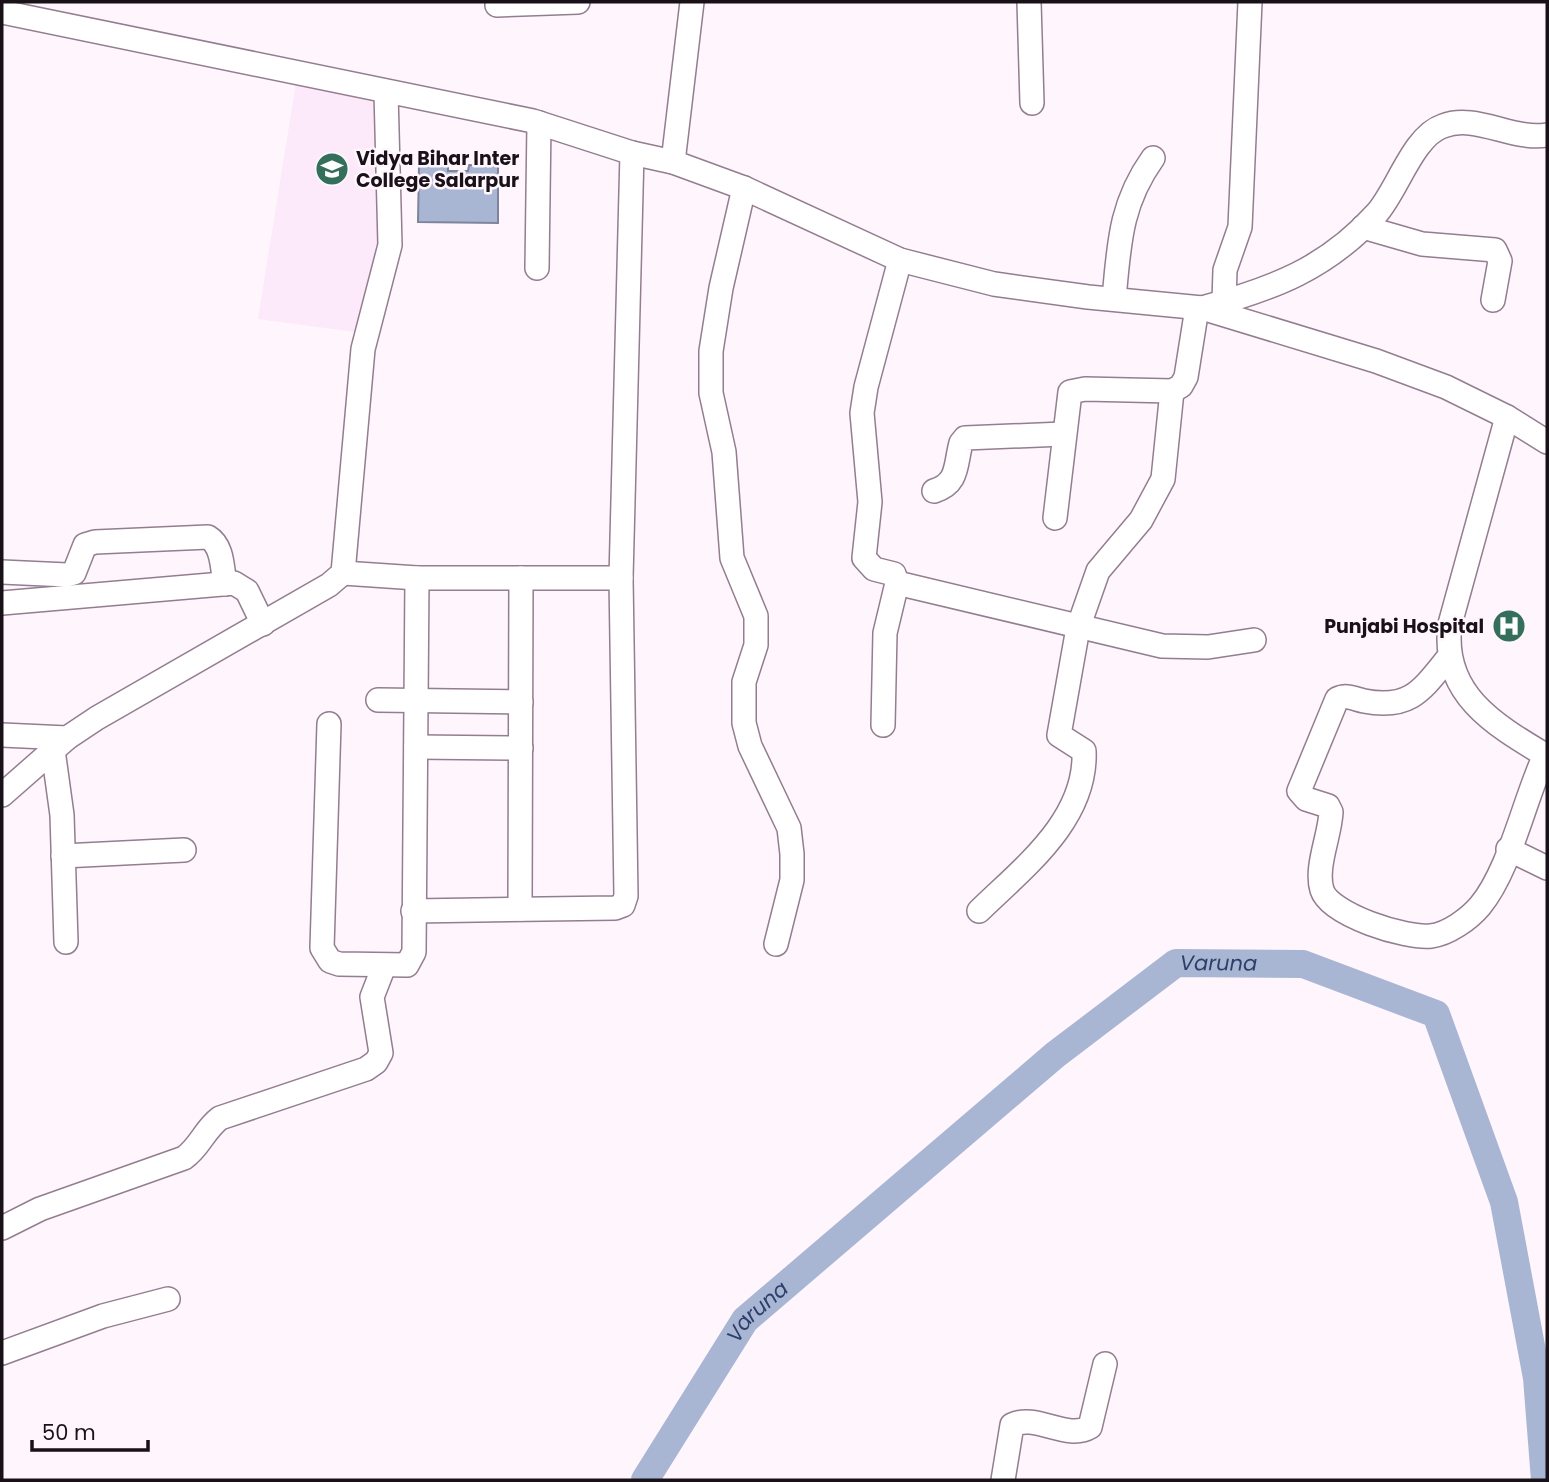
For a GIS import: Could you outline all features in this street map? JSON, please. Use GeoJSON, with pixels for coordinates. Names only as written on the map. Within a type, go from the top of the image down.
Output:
{"type":"FeatureCollection","features":[{"type":"Feature","properties":{"kind":"street"},"geometry":{"type":"LineString","coordinates":[[497,5],[578,2]]}},
{"type":"Feature","properties":{"kind":"street"},"geometry":{"type":"LineString","coordinates":[[673,162],[692,2]]}},
{"type":"Feature","properties":{"kind":"street"},"geometry":{"type":"LineString","coordinates":[[1029,2],[1032,103]]}},
{"type":"Feature","properties":{"kind":"street"},"geometry":{"type":"LineString","coordinates":[[1055,518],[1068,398],[1076,389],[1172,391],[1181,386],[1186,377],[1208,306],[1225,270],[1240,227],[1250,2]]}},
{"type":"Feature","properties":{"kind":"street"},"geometry":{"type":"LineString","coordinates":[[2,12],[539,123],[632,153],[673,162],[744,188],[900,260],[994,284],[1114,299],[1208,306],[1446,387],[1507,416],[1547,442]]}},
{"type":"Feature","properties":{"kind":"street"},"geometry":{"type":"LineString","coordinates":[[344,573],[363,349],[390,245],[386,92]]}},
{"type":"Feature","properties":{"kind":"street"},"geometry":{"type":"LineString","coordinates":[[537,268],[539,123]]}},
{"type":"Feature","properties":{"kind":"street"},"geometry":{"type":"LineString","coordinates":[[1208,306],[1288,281],[1307,271],[1363,227],[1398,184],[1430,131],[1446,124],[1461,123],[1516,134],[1547,135]]}},
{"type":"Feature","properties":{"kind":"street"},"geometry":{"type":"LineString","coordinates":[[413,911],[615,908],[622,905],[626,896],[621,578],[632,153]]}},
{"type":"Feature","properties":{"kind":"street"},"geometry":{"type":"LineString","coordinates":[[1114,299],[1122,223],[1129,198],[1153,158]]}},
{"type":"Feature","properties":{"kind":"street"},"geometry":{"type":"LineString","coordinates":[[744,188],[721,288],[712,351],[711,393],[724,452],[732,558],[756,616],[757,645],[744,682],[744,723],[750,746],[780,804],[789,828],[793,854],[792,880],[776,944]]}},
{"type":"Feature","properties":{"kind":"street"},"geometry":{"type":"LineString","coordinates":[[1363,227],[1422,244],[1495,250],[1500,261],[1493,300]]}},
{"type":"Feature","properties":{"kind":"street"},"geometry":{"type":"LineString","coordinates":[[883,725],[885,633],[897,583],[894,575],[874,569],[864,558],[870,502],[862,413],[866,387],[900,260]]}},
{"type":"Feature","properties":{"kind":"street"},"geometry":{"type":"LineString","coordinates":[[979,911],[1045,846],[1060,829],[1071,809],[1084,751],[1059,735],[1059,727],[1071,684],[1078,628],[1098,571],[1141,520],[1163,478],[1172,391]]}},
{"type":"Feature","properties":{"kind":"street"},"geometry":{"type":"LineString","coordinates":[[1448,658],[1420,692],[1410,699],[1375,702],[1348,696],[1337,699],[1299,791],[1306,799],[1328,806],[1331,812],[1321,888],[1326,900],[1363,920],[1408,934],[1431,936],[1457,926],[1479,908],[1495,885],[1528,790],[1546,754],[1504,731],[1484,714],[1455,680],[1448,658],[1450,624],[1507,416]]}},
{"type":"Feature","properties":{"kind":"street"},"geometry":{"type":"LineString","coordinates":[[934,491],[947,487],[954,478],[961,443],[965,438],[1063,434]]}},
{"type":"Feature","properties":{"kind":"street"},"geometry":{"type":"LineString","coordinates":[[2,572],[74,573],[81,550],[85,545],[94,542],[208,537],[215,542],[218,549],[225,584]]}},
{"type":"Feature","properties":{"kind":"street"},"geometry":{"type":"LineString","coordinates":[[2,795],[60,744],[329,585],[344,573],[417,578],[621,578]]}},
{"type":"Feature","properties":{"kind":"street"},"geometry":{"type":"LineString","coordinates":[[329,724],[322,948],[330,961],[339,964],[407,965],[414,952],[417,578]]}},
{"type":"Feature","properties":{"kind":"street"},"geometry":{"type":"LineString","coordinates":[[520,909],[521,578]]}},
{"type":"Feature","properties":{"kind":"street"},"geometry":{"type":"LineString","coordinates":[[897,583],[1078,628],[1181,648],[1254,640]]}},
{"type":"Feature","properties":{"kind":"street"},"geometry":{"type":"LineString","coordinates":[[2,603],[225,584],[241,586],[263,624]]}},
{"type":"Feature","properties":{"kind":"street"},"geometry":{"type":"LineString","coordinates":[[378,700],[521,702]]}},
{"type":"Feature","properties":{"kind":"street"},"geometry":{"type":"LineString","coordinates":[[2,735],[60,744]]}},
{"type":"Feature","properties":{"kind":"street"},"geometry":{"type":"LineString","coordinates":[[60,744],[66,942]]}},
{"type":"Feature","properties":{"kind":"street"},"geometry":{"type":"LineString","coordinates":[[416,747],[521,748]]}},
{"type":"Feature","properties":{"kind":"street"},"geometry":{"type":"LineString","coordinates":[[2,769],[30,770]]}},
{"type":"Feature","properties":{"kind":"street"},"geometry":{"type":"LineString","coordinates":[[1508,849],[1547,868]]}},
{"type":"Feature","properties":{"kind":"street"},"geometry":{"type":"LineString","coordinates":[[63,856],[184,850]]}},
{"type":"Feature","properties":{"kind":"street"},"geometry":{"type":"LineString","coordinates":[[2,1228],[40,1209],[184,1158],[195,1151],[206,1129],[220,1118],[366,1069],[376,1062],[381,1053],[372,997],[383,965]]}},
{"type":"Feature","properties":{"kind":"street"},"geometry":{"type":"LineString","coordinates":[[2,1353],[103,1316],[168,1299]]}},
{"type":"Feature","properties":{"kind":"street"},"geometry":{"type":"LineString","coordinates":[[1003,1480],[1012,1425],[1022,1422],[1078,1432],[1090,1427],[1105,1364]]}},
{"type":"Feature","properties":{"kind":"shaded area","name":"Vidya Bihar Inter College Salarpur"},"geometry":{"type":"Polygon","coordinates":[[[296,83],[381,99],[384,239],[363,333],[258,319],[296,83]]]}},
{"type":"Feature","properties":{"kind":"water"},"geometry":{"type":"Polygon","coordinates":[[[419,165],[448,165],[448,171],[468,171],[469,165],[498,166],[498,223],[418,222],[419,165]]]}},
{"type":"Feature","properties":{"kind":"waterway","name":"Varuna"},"geometry":{"type":"LineString","coordinates":[[645,1480],[745,1320],[1055,1055],[1176,963],[1303,964],[1436,1014],[1504,1202],[1537,1378],[1545,1480]]}},
{"type":"Feature","properties":{"kind":"place","name":"Vidya Bihar Inter College Salarpur"},"geometry":{"type":"Point","coordinates":[332,169]}},
{"type":"Feature","properties":{"kind":"place","name":"Punjabi Hospital"},"geometry":{"type":"Point","coordinates":[1509,626]}}]}
